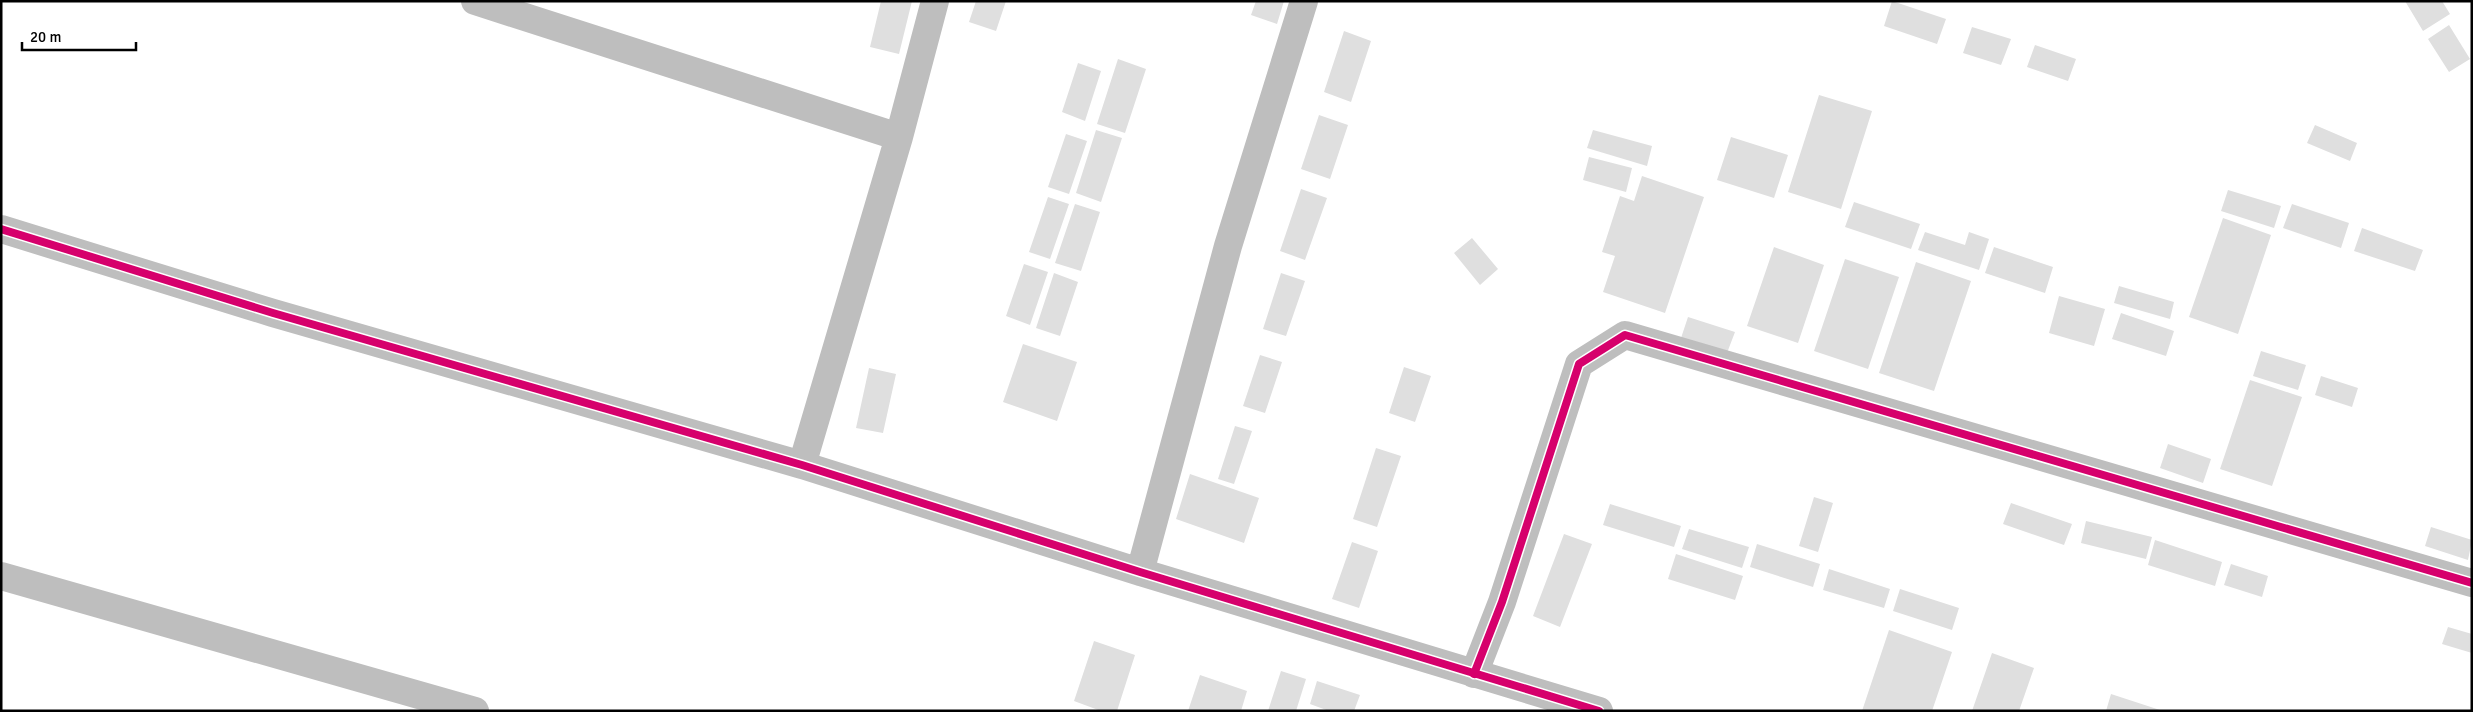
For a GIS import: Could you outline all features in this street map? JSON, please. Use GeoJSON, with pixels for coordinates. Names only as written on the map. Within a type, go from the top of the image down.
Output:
{"type":"FeatureCollection","features":[{"type":"Feature","properties":{"kind":"street"},"geometry":{"type":"LineString","coordinates":[[475,1],[899,137]]}},
{"type":"Feature","properties":{"kind":"street"},"geometry":{"type":"LineString","coordinates":[[802,465],[899,137],[935,1]]}},
{"type":"Feature","properties":{"kind":"street"},"geometry":{"type":"LineString","coordinates":[[1140,572],[1228,246],[1304,1]]}},
{"type":"Feature","properties":{"kind":"street"},"geometry":{"type":"LineString","coordinates":[[1,229],[273,313],[802,465],[1140,572],[1599,711]]}},
{"type":"Feature","properties":{"kind":"street"},"geometry":{"type":"LineString","coordinates":[[1474,674],[1502,602],[1579,364],[1625,335],[2472,583]]}},
{"type":"Feature","properties":{"kind":"street"},"geometry":{"type":"LineString","coordinates":[[1,576],[475,711]]}},
{"type":"Feature","properties":{"kind":"building"},"geometry":{"type":"Polygon","coordinates":[[[881,1],[912,1],[899,54],[870,47],[881,1]]]}},
{"type":"Feature","properties":{"kind":"building"},"geometry":{"type":"Polygon","coordinates":[[[976,1],[1006,1],[996,31],[969,22],[976,1]]]}},
{"type":"Feature","properties":{"kind":"building"},"geometry":{"type":"Polygon","coordinates":[[[1256,1],[1284,1],[1277,24],[1251,15],[1256,1]]]}},
{"type":"Feature","properties":{"kind":"building"},"geometry":{"type":"Polygon","coordinates":[[[1892,1],[1946,19],[1937,44],[1884,26],[1892,1]]]}},
{"type":"Feature","properties":{"kind":"building"},"geometry":{"type":"Polygon","coordinates":[[[2405,1],[2442,1],[2450,14],[2423,31],[2405,1]]]}},
{"type":"Feature","properties":{"kind":"building"},"geometry":{"type":"Polygon","coordinates":[[[2449,25],[2470,59],[2449,72],[2428,39],[2449,25]]]}},
{"type":"Feature","properties":{"kind":"building"},"geometry":{"type":"Polygon","coordinates":[[[1972,27],[2011,39],[2001,65],[1963,53],[1972,27]]]}},
{"type":"Feature","properties":{"kind":"building"},"geometry":{"type":"Polygon","coordinates":[[[1344,31],[1371,41],[1351,102],[1324,92],[1344,31]]]}},
{"type":"Feature","properties":{"kind":"building"},"geometry":{"type":"Polygon","coordinates":[[[2035,45],[2076,59],[2068,81],[2027,67],[2035,45]]]}},
{"type":"Feature","properties":{"kind":"building"},"geometry":{"type":"Polygon","coordinates":[[[1118,59],[1146,69],[1125,133],[1097,124],[1118,59]]]}},
{"type":"Feature","properties":{"kind":"building"},"geometry":{"type":"Polygon","coordinates":[[[1078,63],[1101,71],[1085,121],[1062,112],[1078,63]]]}},
{"type":"Feature","properties":{"kind":"building"},"geometry":{"type":"Polygon","coordinates":[[[1819,95],[1872,111],[1841,209],[1788,192],[1819,95]]]}},
{"type":"Feature","properties":{"kind":"building"},"geometry":{"type":"Polygon","coordinates":[[[1319,115],[1348,125],[1330,179],[1301,169],[1319,115]]]}},
{"type":"Feature","properties":{"kind":"building"},"geometry":{"type":"Polygon","coordinates":[[[2315,125],[2357,143],[2350,161],[2307,143],[2315,125]]]}},
{"type":"Feature","properties":{"kind":"building"},"geometry":{"type":"Polygon","coordinates":[[[1096,130],[1122,138],[1101,202],[1076,193],[1096,130]]]}},
{"type":"Feature","properties":{"kind":"building"},"geometry":{"type":"Polygon","coordinates":[[[1593,130],[1652,146],[1647,166],[1587,148],[1593,130]]]}},
{"type":"Feature","properties":{"kind":"building"},"geometry":{"type":"Polygon","coordinates":[[[1066,134],[1087,141],[1069,194],[1048,187],[1066,134]]]}},
{"type":"Feature","properties":{"kind":"building"},"geometry":{"type":"Polygon","coordinates":[[[1731,137],[1788,155],[1774,198],[1717,180],[1731,137]]]}},
{"type":"Feature","properties":{"kind":"building"},"geometry":{"type":"Polygon","coordinates":[[[1589,157],[1632,168],[1626,192],[1583,180],[1589,157]]]}},
{"type":"Feature","properties":{"kind":"building"},"geometry":{"type":"Polygon","coordinates":[[[1642,176],[1704,197],[1665,313],[1603,292],[1615,256],[1602,252],[1620,196],[1634,201],[1642,176]]]}},
{"type":"Feature","properties":{"kind":"building"},"geometry":{"type":"Polygon","coordinates":[[[1301,189],[1327,198],[1305,260],[1280,251],[1301,189]]]}},
{"type":"Feature","properties":{"kind":"building"},"geometry":{"type":"Polygon","coordinates":[[[2228,190],[2281,206],[2274,228],[2221,211],[2228,190]]]}},
{"type":"Feature","properties":{"kind":"building"},"geometry":{"type":"Polygon","coordinates":[[[1048,197],[1069,204],[1050,259],[1029,252],[1048,197]]]}},
{"type":"Feature","properties":{"kind":"building"},"geometry":{"type":"Polygon","coordinates":[[[1854,202],[1920,224],[1911,249],[1845,227],[1854,202]]]}},
{"type":"Feature","properties":{"kind":"building"},"geometry":{"type":"Polygon","coordinates":[[[1075,204],[1100,212],[1081,271],[1055,263],[1075,204]]]}},
{"type":"Feature","properties":{"kind":"building"},"geometry":{"type":"Polygon","coordinates":[[[2292,204],[2349,223],[2341,248],[2283,228],[2292,204]]]}},
{"type":"Feature","properties":{"kind":"building"},"geometry":{"type":"Polygon","coordinates":[[[2223,218],[2271,235],[2238,334],[2189,317],[2223,218]]]}},
{"type":"Feature","properties":{"kind":"building"},"geometry":{"type":"Polygon","coordinates":[[[2362,228],[2423,250],[2415,271],[2354,251],[2362,228]]]}},
{"type":"Feature","properties":{"kind":"building"},"geometry":{"type":"Polygon","coordinates":[[[1925,232],[1965,245],[1969,232],[1989,239],[1979,270],[1918,250],[1925,232]]]}},
{"type":"Feature","properties":{"kind":"building"},"geometry":{"type":"Polygon","coordinates":[[[1472,238],[1498,269],[1480,285],[1454,253],[1472,238]]]}},
{"type":"Feature","properties":{"kind":"building"},"geometry":{"type":"Polygon","coordinates":[[[1774,247],[1824,265],[1798,343],[1747,326],[1774,247]]]}},
{"type":"Feature","properties":{"kind":"building"},"geometry":{"type":"Polygon","coordinates":[[[1994,247],[2053,267],[2045,293],[1985,273],[1994,247]]]}},
{"type":"Feature","properties":{"kind":"building"},"geometry":{"type":"Polygon","coordinates":[[[1845,259],[1899,277],[1868,369],[1814,351],[1845,259]]]}},
{"type":"Feature","properties":{"kind":"building"},"geometry":{"type":"Polygon","coordinates":[[[1916,262],[1971,281],[1934,391],[1879,373],[1916,262]]]}},
{"type":"Feature","properties":{"kind":"building"},"geometry":{"type":"Polygon","coordinates":[[[1024,264],[1048,272],[1030,325],[1006,316],[1024,264]]]}},
{"type":"Feature","properties":{"kind":"building"},"geometry":{"type":"Polygon","coordinates":[[[1054,273],[1078,282],[1060,336],[1036,328],[1054,273]]]}},
{"type":"Feature","properties":{"kind":"building"},"geometry":{"type":"Polygon","coordinates":[[[1281,273],[1305,281],[1286,336],[1263,329],[1281,273]]]}},
{"type":"Feature","properties":{"kind":"building"},"geometry":{"type":"Polygon","coordinates":[[[2119,286],[2174,302],[2170,319],[2114,303],[2119,286]]]}},
{"type":"Feature","properties":{"kind":"building"},"geometry":{"type":"Polygon","coordinates":[[[2059,296],[2105,309],[2094,346],[2049,333],[2059,296]]]}},
{"type":"Feature","properties":{"kind":"building"},"geometry":{"type":"Polygon","coordinates":[[[2121,313],[2174,331],[2166,356],[2112,339],[2121,313]]]}},
{"type":"Feature","properties":{"kind":"building"},"geometry":{"type":"Polygon","coordinates":[[[1688,317],[1735,332],[1727,353],[1681,338],[1688,317]]]}},
{"type":"Feature","properties":{"kind":"building"},"geometry":{"type":"Polygon","coordinates":[[[1023,344],[1077,362],[1057,421],[1003,402],[1023,344]]]}},
{"type":"Feature","properties":{"kind":"building"},"geometry":{"type":"Polygon","coordinates":[[[2261,351],[2306,365],[2298,390],[2253,376],[2261,351]]]}},
{"type":"Feature","properties":{"kind":"building"},"geometry":{"type":"Polygon","coordinates":[[[1260,355],[1282,362],[1265,413],[1243,406],[1260,355]]]}},
{"type":"Feature","properties":{"kind":"building"},"geometry":{"type":"Polygon","coordinates":[[[1404,367],[1431,376],[1415,422],[1389,413],[1404,367]]]}},
{"type":"Feature","properties":{"kind":"building"},"geometry":{"type":"Polygon","coordinates":[[[869,368],[896,374],[883,433],[856,428],[869,368]]]}},
{"type":"Feature","properties":{"kind":"building"},"geometry":{"type":"Polygon","coordinates":[[[2321,376],[2358,388],[2352,407],[2315,395],[2321,376]]]}},
{"type":"Feature","properties":{"kind":"building"},"geometry":{"type":"Polygon","coordinates":[[[2250,380],[2302,397],[2272,486],[2220,469],[2250,380]]]}},
{"type":"Feature","properties":{"kind":"building"},"geometry":{"type":"Polygon","coordinates":[[[1235,426],[1252,431],[1234,484],[1218,479],[1235,426]]]}},
{"type":"Feature","properties":{"kind":"building"},"geometry":{"type":"Polygon","coordinates":[[[2168,444],[2211,459],[2203,483],[2160,468],[2168,444]]]}},
{"type":"Feature","properties":{"kind":"building"},"geometry":{"type":"Polygon","coordinates":[[[1376,448],[1401,456],[1377,527],[1353,519],[1376,448]]]}},
{"type":"Feature","properties":{"kind":"building"},"geometry":{"type":"Polygon","coordinates":[[[1190,474],[1259,498],[1244,543],[1176,519],[1190,474]]]}},
{"type":"Feature","properties":{"kind":"building"},"geometry":{"type":"Polygon","coordinates":[[[1814,497],[1833,503],[1818,552],[1799,546],[1814,497]]]}},
{"type":"Feature","properties":{"kind":"building"},"geometry":{"type":"Polygon","coordinates":[[[2011,503],[2072,524],[2064,545],[2003,524],[2011,503]]]}},
{"type":"Feature","properties":{"kind":"building"},"geometry":{"type":"Polygon","coordinates":[[[1610,504],[1681,526],[1674,547],[1603,525],[1610,504]]]}},
{"type":"Feature","properties":{"kind":"building"},"geometry":{"type":"Polygon","coordinates":[[[2086,521],[2152,537],[2146,559],[2081,543],[2086,521]]]}},
{"type":"Feature","properties":{"kind":"building"},"geometry":{"type":"Polygon","coordinates":[[[2431,527],[2472,540],[2468,560],[2425,546],[2431,527]]]}},
{"type":"Feature","properties":{"kind":"building"},"geometry":{"type":"Polygon","coordinates":[[[1689,529],[1749,547],[1742,568],[1682,549],[1689,529]]]}},
{"type":"Feature","properties":{"kind":"building"},"geometry":{"type":"Polygon","coordinates":[[[1564,534],[1592,544],[1560,627],[1533,616],[1564,534]]]}},
{"type":"Feature","properties":{"kind":"building"},"geometry":{"type":"Polygon","coordinates":[[[2155,540],[2222,562],[2215,586],[2148,565],[2155,540]]]}},
{"type":"Feature","properties":{"kind":"building"},"geometry":{"type":"Polygon","coordinates":[[[1352,542],[1378,551],[1359,608],[1332,599],[1352,542]]]}},
{"type":"Feature","properties":{"kind":"building"},"geometry":{"type":"Polygon","coordinates":[[[1757,544],[1820,564],[1813,587],[1750,567],[1757,544]]]}},
{"type":"Feature","properties":{"kind":"building"},"geometry":{"type":"Polygon","coordinates":[[[1676,554],[1743,576],[1735,600],[1668,579],[1676,554]]]}},
{"type":"Feature","properties":{"kind":"building"},"geometry":{"type":"Polygon","coordinates":[[[2231,564],[2268,576],[2262,597],[2224,585],[2231,564]]]}},
{"type":"Feature","properties":{"kind":"building"},"geometry":{"type":"Polygon","coordinates":[[[1829,569],[1890,589],[1884,608],[1823,590],[1829,569]]]}},
{"type":"Feature","properties":{"kind":"building"},"geometry":{"type":"Polygon","coordinates":[[[1900,589],[1959,608],[1952,630],[1893,611],[1900,589]]]}},
{"type":"Feature","properties":{"kind":"building"},"geometry":{"type":"Polygon","coordinates":[[[2448,627],[2472,634],[2472,653],[2442,644],[2448,627]]]}},
{"type":"Feature","properties":{"kind":"building"},"geometry":{"type":"Polygon","coordinates":[[[1889,630],[1952,652],[1932,711],[1862,711],[1889,630]]]}},
{"type":"Feature","properties":{"kind":"building"},"geometry":{"type":"Polygon","coordinates":[[[1094,641],[1135,655],[1117,711],[1101,711],[1074,701],[1094,641]]]}},
{"type":"Feature","properties":{"kind":"building"},"geometry":{"type":"Polygon","coordinates":[[[1992,653],[2034,668],[2019,711],[1972,711],[1992,653]]]}},
{"type":"Feature","properties":{"kind":"building"},"geometry":{"type":"Polygon","coordinates":[[[1281,671],[1306,679],[1296,711],[1268,711],[1281,671]]]}},
{"type":"Feature","properties":{"kind":"building"},"geometry":{"type":"Polygon","coordinates":[[[1200,675],[1247,691],[1241,711],[1188,711],[1200,675]]]}},
{"type":"Feature","properties":{"kind":"building"},"geometry":{"type":"Polygon","coordinates":[[[1317,681],[1360,695],[1354,711],[1329,711],[1310,704],[1317,681]]]}},
{"type":"Feature","properties":{"kind":"building"},"geometry":{"type":"Polygon","coordinates":[[[2111,694],[2160,710],[2160,711],[2106,711],[2111,694]]]}},
{"type":"Feature","properties":{"kind":"cycle path"},"geometry":{"type":"LineString","coordinates":[[1,229],[273,313],[802,465],[1140,572],[1599,711]]}},
{"type":"Feature","properties":{"kind":"cycle path"},"geometry":{"type":"LineString","coordinates":[[1474,674],[1502,602],[1579,364],[1625,335],[2472,583]]}}]}
